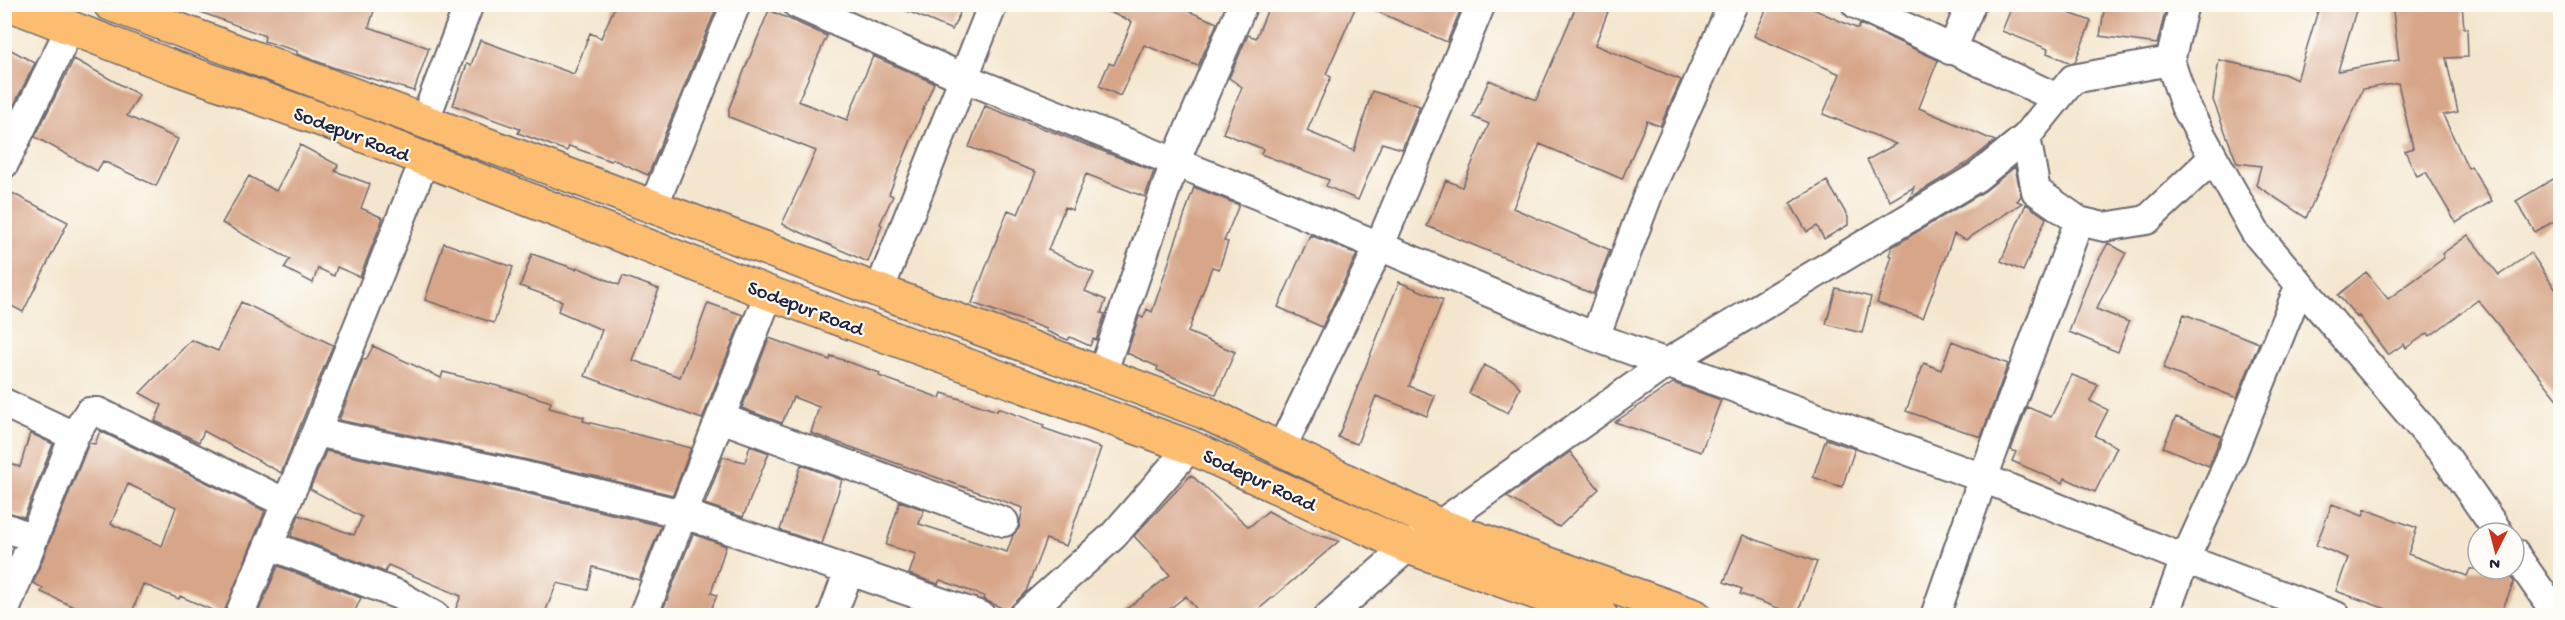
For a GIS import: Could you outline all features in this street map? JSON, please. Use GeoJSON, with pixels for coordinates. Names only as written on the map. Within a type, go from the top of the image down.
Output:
{"type":"FeatureCollection","features":[{"type":"Feature","properties":{"kind":"main road","name":"Sodepur Road"},"geometry":{"type":"LineString","coordinates":[[9,4],[339,126],[424,161],[769,293],[1190,447],[1408,547],[1601,615]]}},
{"type":"Feature","properties":{"kind":"main road"},"geometry":{"type":"LineString","coordinates":[[110,4],[1204,412],[1439,525],[1695,615]]}},
{"type":"Feature","properties":{"kind":"street"},"geometry":{"type":"LineString","coordinates":[[424,122],[469,4]]}},
{"type":"Feature","properties":{"kind":"street"},"geometry":{"type":"LineString","coordinates":[[653,207],[736,4]]}},
{"type":"Feature","properties":{"kind":"street"},"geometry":{"type":"LineString","coordinates":[[797,4],[964,78],[1175,162],[1595,337],[1983,478],[2185,559],[2336,615]]}},
{"type":"Feature","properties":{"kind":"street"},"geometry":{"type":"LineString","coordinates":[[879,291],[993,4]]}},
{"type":"Feature","properties":{"kind":"street"},"geometry":{"type":"LineString","coordinates":[[1102,374],[1175,162],[1243,4]]}},
{"type":"Feature","properties":{"kind":"street"},"geometry":{"type":"LineString","coordinates":[[1281,449],[1379,248],[1481,4]]}},
{"type":"Feature","properties":{"kind":"street"},"geometry":{"type":"LineString","coordinates":[[1595,337],[1651,187],[1733,4]]}},
{"type":"Feature","properties":{"kind":"street"},"geometry":{"type":"LineString","coordinates":[[1856,4],[2057,98]]}},
{"type":"Feature","properties":{"kind":"street"},"geometry":{"type":"LineString","coordinates":[[1951,50],[1971,4]]}},
{"type":"Feature","properties":{"kind":"street"},"geometry":{"type":"LineString","coordinates":[[2184,4],[2170,62],[2185,106],[2255,232],[2443,453],[2491,521]]}},
{"type":"Feature","properties":{"kind":"street"},"geometry":{"type":"LineString","coordinates":[[4,164],[70,28]]}},
{"type":"Feature","properties":{"kind":"street"},"geometry":{"type":"LineString","coordinates":[[1329,615],[1408,547],[1667,363],[1977,177],[2026,137],[2073,79],[2170,62]]}},
{"type":"Feature","properties":{"kind":"street"},"geometry":{"type":"LineString","coordinates":[[2026,137],[2036,191],[2079,221],[2104,227],[2147,220],[2213,158]]}},
{"type":"Feature","properties":{"kind":"street"},"geometry":{"type":"LineString","coordinates":[[239,615],[316,432],[424,161]]}},
{"type":"Feature","properties":{"kind":"street"},"geometry":{"type":"LineString","coordinates":[[1935,615],[1983,478],[2079,221]]}},
{"type":"Feature","properties":{"kind":"street"},"geometry":{"type":"LineString","coordinates":[[2164,615],[2185,559],[2223,476],[2300,285]]}},
{"type":"Feature","properties":{"kind":"street"},"geometry":{"type":"LineString","coordinates":[[643,615],[769,293]]}},
{"type":"Feature","properties":{"kind":"street"},"geometry":{"type":"LineString","coordinates":[[4,402],[74,436]]}},
{"type":"Feature","properties":{"kind":"street"},"geometry":{"type":"LineString","coordinates":[[4,613],[74,436],[89,412],[98,412],[286,503]]}},
{"type":"Feature","properties":{"kind":"street"},"geometry":{"type":"LineString","coordinates":[[721,418],[1004,522]]}},
{"type":"Feature","properties":{"kind":"street"},"geometry":{"type":"LineString","coordinates":[[316,432],[525,476],[681,514],[981,615]]}},
{"type":"Feature","properties":{"kind":"street"},"geometry":{"type":"LineString","coordinates":[[1023,615],[1113,536],[1190,447]]}},
{"type":"Feature","properties":{"kind":"street"},"geometry":{"type":"LineString","coordinates":[[4,527],[33,538]]}},
{"type":"Feature","properties":{"kind":"street"},"geometry":{"type":"LineString","coordinates":[[269,544],[399,595],[435,615]]}},
{"type":"Feature","properties":{"kind":"street"},"geometry":{"type":"LineString","coordinates":[[832,615],[849,571]]}},
{"type":"Feature","properties":{"kind":"street"},"geometry":{"type":"LineString","coordinates":[[2526,571],[2558,615]]}},
{"type":"Feature","properties":{"kind":"building"},"geometry":{"type":"Polygon","coordinates":[[[187,4],[376,4],[369,27],[429,48],[414,91],[335,68],[297,54],[297,51],[264,41],[265,36],[187,7],[187,4]]]}},
{"type":"Feature","properties":{"kind":"building"},"geometry":{"type":"Polygon","coordinates":[[[616,4],[718,4],[648,175],[612,159],[611,161],[569,146],[567,151],[518,133],[520,129],[453,105],[467,64],[471,65],[480,40],[574,74],[590,33],[601,38],[616,4]]]}},
{"type":"Feature","properties":{"kind":"building"},"geometry":{"type":"Polygon","coordinates":[[[891,4],[964,4],[952,30],[891,4]]]}},
{"type":"Feature","properties":{"kind":"building"},"geometry":{"type":"Polygon","coordinates":[[[1091,4],[1171,4],[1217,23],[1198,66],[1144,45],[1120,96],[1099,86],[1109,63],[1114,65],[1132,22],[1091,4]]]}},
{"type":"Feature","properties":{"kind":"building"},"geometry":{"type":"Polygon","coordinates":[[[1270,4],[1357,4],[1326,74],[1331,77],[1307,131],[1354,151],[1372,91],[1420,106],[1402,149],[1382,143],[1358,200],[1326,186],[1329,180],[1261,154],[1263,149],[1223,133],[1242,87],[1229,78],[1248,35],[1256,38],[1270,4]]]}},
{"type":"Feature","properties":{"kind":"building"},"geometry":{"type":"Polygon","coordinates":[[[1360,4],[1463,4],[1447,42],[1360,4]]]}},
{"type":"Feature","properties":{"kind":"building"},"geometry":{"type":"Polygon","coordinates":[[[1577,4],[1611,4],[1595,45],[1681,80],[1660,126],[1647,121],[1622,179],[1540,144],[1513,208],[1610,250],[1593,294],[1427,226],[1446,180],[1462,187],[1489,124],[1473,117],[1489,80],[1536,100],[1577,4]]]}},
{"type":"Feature","properties":{"kind":"building"},"geometry":{"type":"Polygon","coordinates":[[[1769,4],[1802,4],[1858,29],[1860,24],[1938,60],[1919,108],[1995,141],[1967,163],[1910,198],[1914,187],[1890,201],[1867,160],[1896,144],[1823,114],[1840,74],[1754,36],[1769,4]]]}},
{"type":"Feature","properties":{"kind":"building"},"geometry":{"type":"Polygon","coordinates":[[[2013,4],[2044,4],[2091,21],[2075,62],[2071,63],[2047,53],[2048,49],[2002,31],[2013,4]]]}},
{"type":"Feature","properties":{"kind":"building"},"geometry":{"type":"Polygon","coordinates":[[[2105,4],[2167,4],[2157,44],[2100,36],[2105,4]]]}},
{"type":"Feature","properties":{"kind":"building"},"geometry":{"type":"Polygon","coordinates":[[[2320,4],[2358,4],[2338,71],[2399,60],[2392,4],[2462,4],[2464,28],[2467,28],[2468,57],[2446,58],[2458,112],[2443,115],[2468,168],[2471,166],[2492,201],[2456,223],[2426,172],[2417,176],[2405,151],[2413,148],[2398,83],[2363,89],[2306,218],[2256,185],[2261,166],[2237,163],[2213,100],[2219,60],[2284,74],[2297,80],[2320,4]]]}},
{"type":"Feature","properties":{"kind":"building"},"geometry":{"type":"Polygon","coordinates":[[[769,10],[827,36],[798,101],[847,120],[873,56],[934,83],[889,194],[893,196],[880,224],[882,225],[868,262],[782,224],[816,151],[729,117],[729,108],[769,10]]]}},
{"type":"Feature","properties":{"kind":"building"},"geometry":{"type":"Polygon","coordinates":[[[4,46],[35,63],[4,125],[4,46]]]}},
{"type":"Feature","properties":{"kind":"building"},"geometry":{"type":"Polygon","coordinates":[[[74,59],[139,95],[127,116],[178,139],[156,186],[103,161],[97,171],[35,137],[74,59]]]}},
{"type":"Feature","properties":{"kind":"building"},"geometry":{"type":"Polygon","coordinates":[[[985,106],[1154,171],[1145,197],[1086,174],[1072,210],[1065,207],[1048,250],[1094,273],[1085,291],[1106,300],[1101,313],[1105,314],[1096,340],[1093,339],[1090,346],[1070,337],[1068,340],[1046,331],[1047,329],[972,303],[1008,210],[1018,214],[1036,172],[969,147],[985,106]]]}},
{"type":"Feature","properties":{"kind":"building"},"geometry":{"type":"Polygon","coordinates":[[[300,145],[338,165],[335,171],[370,184],[361,208],[383,218],[360,277],[337,267],[334,276],[318,268],[313,283],[284,268],[290,259],[222,223],[249,176],[276,191],[300,145]]]}},
{"type":"Feature","properties":{"kind":"building"},"geometry":{"type":"Polygon","coordinates":[[[2015,167],[2021,196],[2017,201],[2022,203],[1966,240],[1954,234],[1923,318],[1877,303],[1892,256],[1889,255],[1892,247],[1985,191],[2015,167]]]}},
{"type":"Feature","properties":{"kind":"building"},"geometry":{"type":"Polygon","coordinates":[[[2560,175],[2560,218],[2535,232],[2516,201],[2560,175]]]}},
{"type":"Feature","properties":{"kind":"building"},"geometry":{"type":"Polygon","coordinates":[[[1827,181],[1848,217],[1848,225],[1824,239],[1817,226],[1807,232],[1790,203],[1827,181]]]}},
{"type":"Feature","properties":{"kind":"building"},"geometry":{"type":"Polygon","coordinates":[[[1194,187],[1239,205],[1224,241],[1228,242],[1219,269],[1212,267],[1188,332],[1235,352],[1216,395],[1157,370],[1158,367],[1127,353],[1139,316],[1143,318],[1147,309],[1152,312],[1194,187]]]}},
{"type":"Feature","properties":{"kind":"building"},"geometry":{"type":"Polygon","coordinates":[[[4,189],[68,222],[23,312],[4,302],[4,189]]]}},
{"type":"Feature","properties":{"kind":"building"},"geometry":{"type":"Polygon","coordinates":[[[2026,204],[2046,218],[2023,271],[2001,261],[2026,204]]]}},
{"type":"Feature","properties":{"kind":"building"},"geometry":{"type":"Polygon","coordinates":[[[1310,235],[1357,254],[1322,327],[1278,307],[1310,235]]]}},
{"type":"Feature","properties":{"kind":"building"},"geometry":{"type":"Polygon","coordinates":[[[2468,235],[2499,275],[2531,253],[2560,296],[2560,402],[2478,300],[2430,336],[2428,333],[2406,348],[2404,344],[2388,355],[2359,316],[2357,317],[2338,295],[2366,272],[2388,299],[2444,258],[2442,254],[2468,235]]]}},
{"type":"Feature","properties":{"kind":"building"},"geometry":{"type":"Polygon","coordinates":[[[444,243],[513,267],[494,323],[425,300],[444,243]]]}},
{"type":"Feature","properties":{"kind":"building"},"geometry":{"type":"Polygon","coordinates":[[[2108,243],[2126,253],[2096,309],[2129,322],[2118,352],[2069,332],[2090,276],[2108,243]]]}},
{"type":"Feature","properties":{"kind":"building"},"geometry":{"type":"Polygon","coordinates":[[[532,254],[576,269],[577,267],[619,285],[623,276],[659,289],[632,360],[680,377],[708,303],[743,315],[702,419],[585,376],[602,330],[558,311],[562,301],[520,286],[532,254]]]}},
{"type":"Feature","properties":{"kind":"building"},"geometry":{"type":"Polygon","coordinates":[[[1399,282],[1443,300],[1409,386],[1435,396],[1427,416],[1376,396],[1357,444],[1338,437],[1399,282]]]}},
{"type":"Feature","properties":{"kind":"building"},"geometry":{"type":"Polygon","coordinates":[[[1836,288],[1871,297],[1862,333],[1826,324],[1836,288]]]}},
{"type":"Feature","properties":{"kind":"building"},"geometry":{"type":"Polygon","coordinates":[[[241,302],[333,345],[281,473],[204,431],[199,442],[155,421],[162,405],[140,393],[191,340],[218,351],[241,302]]]}},
{"type":"Feature","properties":{"kind":"building"},"geometry":{"type":"Polygon","coordinates":[[[2184,314],[2259,343],[2237,398],[2163,369],[2184,314]]]}},
{"type":"Feature","properties":{"kind":"building"},"geometry":{"type":"Polygon","coordinates":[[[769,338],[830,360],[831,356],[880,373],[879,376],[940,398],[942,393],[997,411],[998,408],[1044,425],[1043,428],[1101,448],[1066,546],[1046,539],[1026,591],[1008,611],[983,599],[984,596],[940,580],[938,584],[909,574],[916,554],[886,545],[900,501],[924,510],[919,524],[1007,552],[1013,535],[1019,528],[1023,508],[811,433],[819,407],[793,397],[782,423],[742,408],[769,338]]]}},
{"type":"Feature","properties":{"kind":"building"},"geometry":{"type":"Polygon","coordinates":[[[1952,341],[2008,364],[1981,437],[1906,411],[1924,363],[1941,370],[1952,341]]]}},
{"type":"Feature","properties":{"kind":"building"},"geometry":{"type":"Polygon","coordinates":[[[373,346],[441,378],[443,372],[513,390],[551,402],[549,408],[584,417],[583,421],[691,448],[673,495],[528,460],[339,420],[363,359],[366,360],[373,346]]]}},
{"type":"Feature","properties":{"kind":"building"},"geometry":{"type":"Polygon","coordinates":[[[1484,365],[1514,380],[1520,388],[1508,413],[1469,393],[1484,365]]]}},
{"type":"Feature","properties":{"kind":"building"},"geometry":{"type":"Polygon","coordinates":[[[2072,375],[2098,385],[2090,401],[2108,410],[2095,436],[2117,447],[2095,492],[2065,478],[2063,483],[2012,461],[2016,452],[2011,450],[2027,407],[2051,417],[2072,375]]]}},
{"type":"Feature","properties":{"kind":"building"},"geometry":{"type":"Polygon","coordinates":[[[1673,383],[1721,400],[1701,452],[1615,422],[1673,383]]]}},
{"type":"Feature","properties":{"kind":"building"},"geometry":{"type":"Polygon","coordinates":[[[2176,417],[2221,436],[2209,466],[2163,447],[2176,417]]]}},
{"type":"Feature","properties":{"kind":"building"},"geometry":{"type":"Polygon","coordinates":[[[100,431],[265,511],[223,615],[180,596],[179,599],[143,584],[131,615],[92,615],[41,592],[43,588],[33,583],[89,443],[95,444],[100,431]],[[128,484],[111,524],[162,546],[176,507],[128,484]]]}},
{"type":"Feature","properties":{"kind":"building"},"geometry":{"type":"Polygon","coordinates":[[[30,433],[53,444],[24,517],[4,511],[4,461],[20,467],[30,433]]]}},
{"type":"Feature","properties":{"kind":"building"},"geometry":{"type":"Polygon","coordinates":[[[1826,439],[1855,449],[1842,487],[1813,477],[1826,439]]]}},
{"type":"Feature","properties":{"kind":"building"},"geometry":{"type":"Polygon","coordinates":[[[750,446],[769,453],[743,517],[705,504],[723,457],[745,462],[750,446]]]}},
{"type":"Feature","properties":{"kind":"building"},"geometry":{"type":"Polygon","coordinates":[[[326,451],[521,492],[661,526],[639,580],[593,567],[588,590],[557,583],[544,615],[453,615],[461,596],[388,565],[385,572],[291,536],[299,515],[354,535],[362,517],[310,489],[326,451]]]}},
{"type":"Feature","properties":{"kind":"building"},"geometry":{"type":"Polygon","coordinates":[[[1570,452],[1599,489],[1559,527],[1507,497],[1570,452]]]}},
{"type":"Feature","properties":{"kind":"building"},"geometry":{"type":"Polygon","coordinates":[[[801,465],[842,480],[822,544],[780,530],[801,465]]]}},
{"type":"Feature","properties":{"kind":"building"},"geometry":{"type":"Polygon","coordinates":[[[1191,475],[1249,527],[1268,511],[1305,531],[1339,541],[1252,615],[1201,615],[1186,596],[1162,615],[1119,615],[1170,575],[1134,536],[1191,475]]]}},
{"type":"Feature","properties":{"kind":"building"},"geometry":{"type":"Polygon","coordinates":[[[2332,504],[2363,516],[2365,509],[2417,528],[2408,554],[2466,576],[2466,581],[2514,582],[2500,615],[2403,615],[2336,591],[2348,558],[2316,545],[2332,504]]]}},
{"type":"Feature","properties":{"kind":"building"},"geometry":{"type":"Polygon","coordinates":[[[693,534],[726,546],[711,593],[717,595],[709,615],[661,615],[693,534]]]}},
{"type":"Feature","properties":{"kind":"building"},"geometry":{"type":"Polygon","coordinates":[[[1743,535],[1817,562],[1797,615],[1740,594],[1742,589],[1724,582],[1743,535]]]}},
{"type":"Feature","properties":{"kind":"building"},"geometry":{"type":"Polygon","coordinates":[[[278,566],[361,598],[353,615],[257,615],[278,566]]]}}]}
